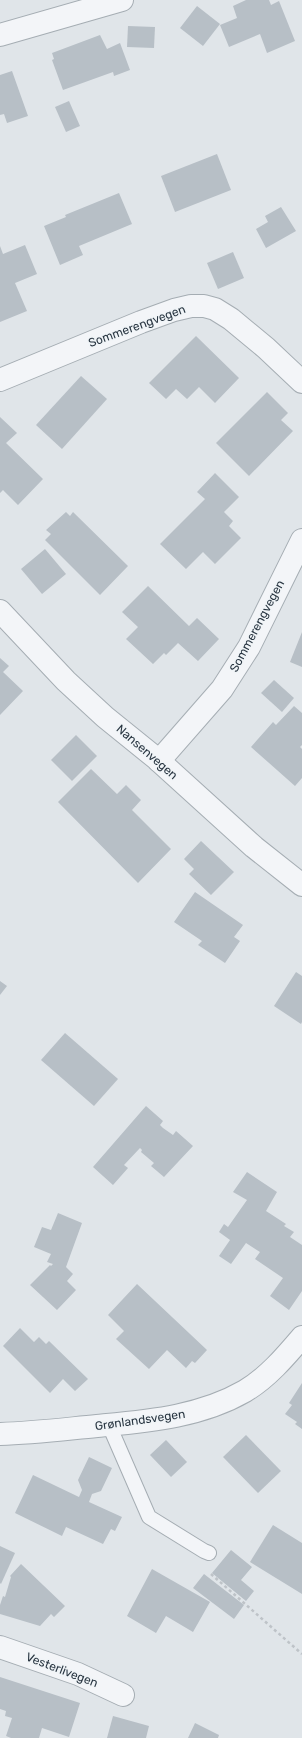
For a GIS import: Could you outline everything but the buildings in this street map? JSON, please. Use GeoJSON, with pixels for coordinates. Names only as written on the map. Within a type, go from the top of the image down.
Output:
{"type":"FeatureCollection","features":[{"type":"Feature","properties":{"kind":"street"},"geometry":{"type":"LineString","coordinates":[[0,36],[122,0]]}},
{"type":"Feature","properties":{"kind":"street","name":"Sommerengvegen"},"geometry":{"type":"LineString","coordinates":[[0,380],[174,310],[191,306],[204,306],[215,309],[231,319],[266,348],[302,382]]}},
{"type":"Feature","properties":{"kind":"street","name":"Sommerengvegen"},"geometry":{"type":"LineString","coordinates":[[159,761],[222,689],[249,647],[302,540]]}},
{"type":"Feature","properties":{"kind":"street","name":"Nansenvegen"},"geometry":{"type":"LineString","coordinates":[[0,611],[66,681],[105,717],[159,761],[254,847],[302,885]]}},
{"type":"Feature","properties":{"kind":"street","name":"Grønlandsvegen"},"geometry":{"type":"LineString","coordinates":[[0,1434],[109,1425],[174,1417],[212,1407],[245,1391],[269,1373],[302,1337]]}},
{"type":"Feature","properties":{"kind":"street","name":"Vesterlivegen"},"geometry":{"type":"LineString","coordinates":[[0,1647],[78,1674],[122,1695]]}},
{"type":"Feature","properties":{"kind":"lane"},"geometry":{"type":"LineString","coordinates":[[109,1425],[149,1517],[206,1552]]}},
{"type":"Feature","properties":{"kind":"path"},"geometry":{"type":"LineString","coordinates":[[206,1552],[209,1573],[302,1654]]}}]}
